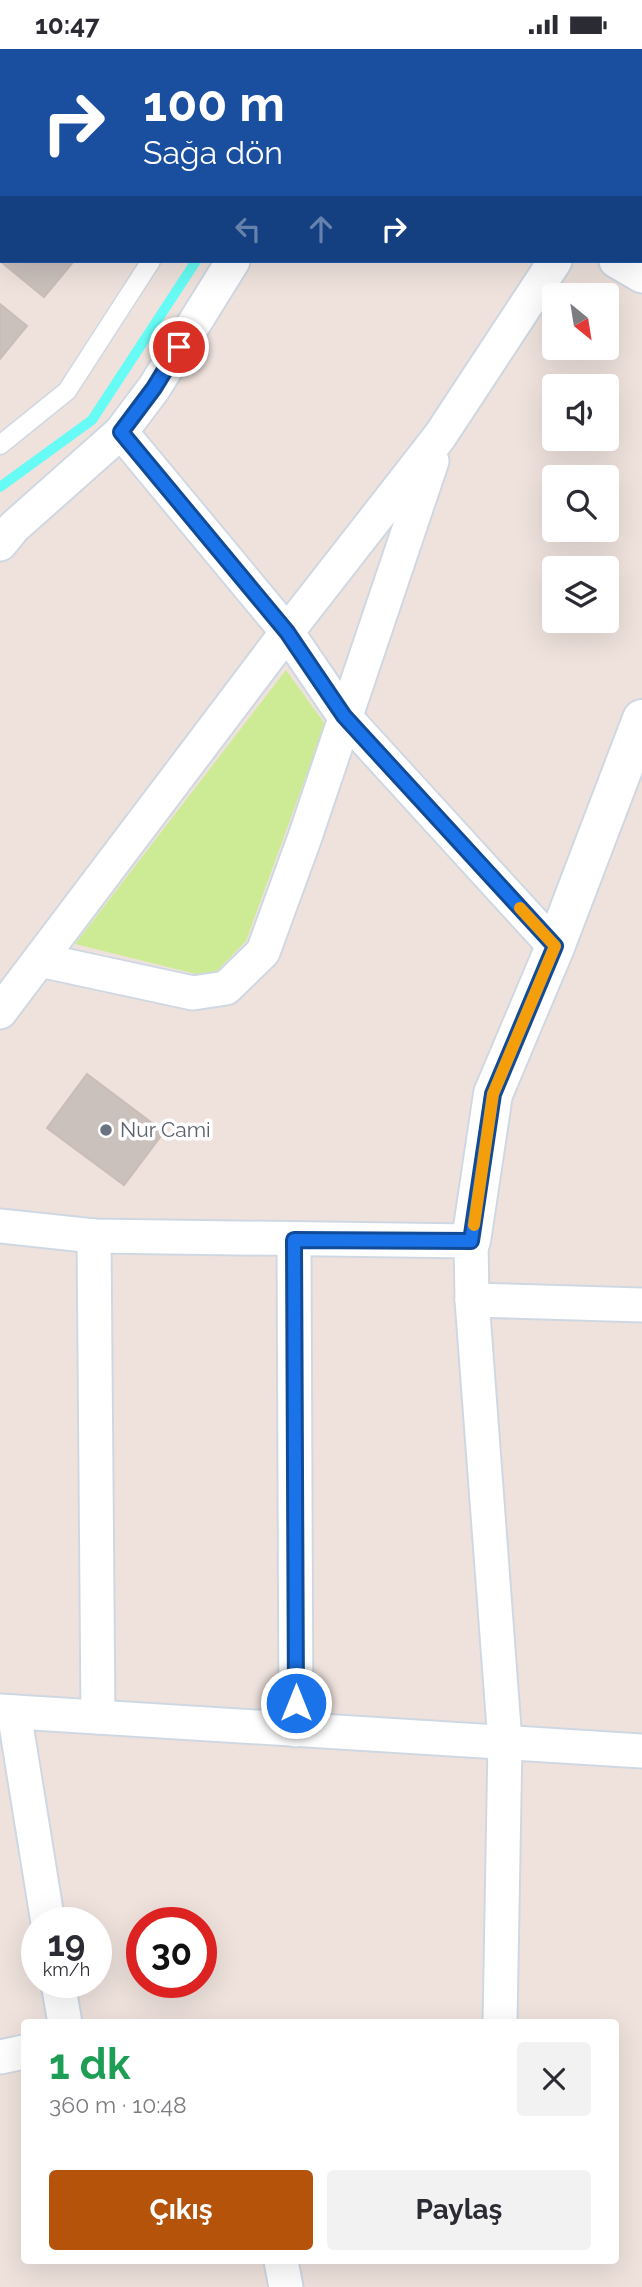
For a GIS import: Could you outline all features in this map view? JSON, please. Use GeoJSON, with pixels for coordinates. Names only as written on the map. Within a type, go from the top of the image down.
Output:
{"type":"FeatureCollection","features":[{"type":"Feature","properties":{"kind":"street"},"geometry":{"type":"LineString","coordinates":[[0,544],[13,527],[121,432],[154,388],[232,263]]}},
{"type":"Feature","properties":{"kind":"street"},"geometry":{"type":"LineString","coordinates":[[0,1012],[287,632],[440,436],[554,263]]}},
{"type":"Feature","properties":{"kind":"street"},"geometry":{"type":"LineString","coordinates":[[619,263],[642,276]]}},
{"type":"Feature","properties":{"kind":"street"},"geometry":{"type":"LineString","coordinates":[[121,432],[287,632],[344,716],[555,947]]}},
{"type":"Feature","properties":{"kind":"street"},"geometry":{"type":"LineString","coordinates":[[40,960],[193,993],[226,988],[263,952],[305,837],[440,436]]}},
{"type":"Feature","properties":{"kind":"street"},"geometry":{"type":"LineString","coordinates":[[500,2019],[505,1742],[472,1300],[471,1241],[493,1094],[555,947],[642,719]]}},
{"type":"Feature","properties":{"kind":"street"},"geometry":{"type":"LineString","coordinates":[[0,1226],[94,1236],[471,1241]]}},
{"type":"Feature","properties":{"kind":"street"},"geometry":{"type":"LineString","coordinates":[[94,1236],[98,1717]]}},
{"type":"Feature","properties":{"kind":"street"},"geometry":{"type":"LineString","coordinates":[[294,1240],[296,1730]]}},
{"type":"Feature","properties":{"kind":"street"},"geometry":{"type":"LineString","coordinates":[[472,1300],[642,1305]]}},
{"type":"Feature","properties":{"kind":"street"},"geometry":{"type":"LineString","coordinates":[[45,1907],[7,1712],[642,1751]]}},
{"type":"Feature","properties":{"kind":"street"},"geometry":{"type":"LineString","coordinates":[[61,1998],[64,2019]]}},
{"type":"Feature","properties":{"kind":"street"},"geometry":{"type":"LineString","coordinates":[[0,2057],[21,2053]]}},
{"type":"Feature","properties":{"kind":"street"},"geometry":{"type":"LineString","coordinates":[[282,2264],[286,2287]]}},
{"type":"Feature","properties":{"kind":"lane"},"geometry":{"type":"LineString","coordinates":[[0,445],[67,391],[150,263]]}},
{"type":"Feature","properties":{"kind":"green space"},"geometry":{"type":"Polygon","coordinates":[[[286,670],[325,724],[246,941],[217,971],[196,974],[75,944],[286,670]]]}},
{"type":"Feature","properties":{"kind":"building"},"geometry":{"type":"Polygon","coordinates":[[[2,263],[72,263],[44,297],[2,263]]]}},
{"type":"Feature","properties":{"kind":"building"},"geometry":{"type":"Polygon","coordinates":[[[0,304],[27,326],[0,359],[0,304]]]}},
{"type":"Feature","properties":{"kind":"building","name":"Nur Cami"},"geometry":{"type":"Polygon","coordinates":[[[87,1074],[164,1132],[124,1185],[47,1128],[87,1074]]]}},
{"type":"Feature","properties":{"kind":"waterway"},"geometry":{"type":"LineString","coordinates":[[0,487],[92,420],[195,263]]}},
{"type":"Feature","properties":{"kind":"slow traffic"},"geometry":{"type":"LineString","coordinates":[[474,1225],[493,1094],[555,946],[520,908]]}},
{"type":"Feature","properties":{"kind":"place","name":"Nur Cami"},"geometry":{"type":"Point","coordinates":[106,1130]}},
{"type":"Feature","properties":{"kind":"route"},"geometry":{"type":"LineString","coordinates":[[179,347],[154,388],[121,432],[287,632],[344,716],[555,946],[493,1094],[471,1241],[294,1240],[296,1703]]}}]}
